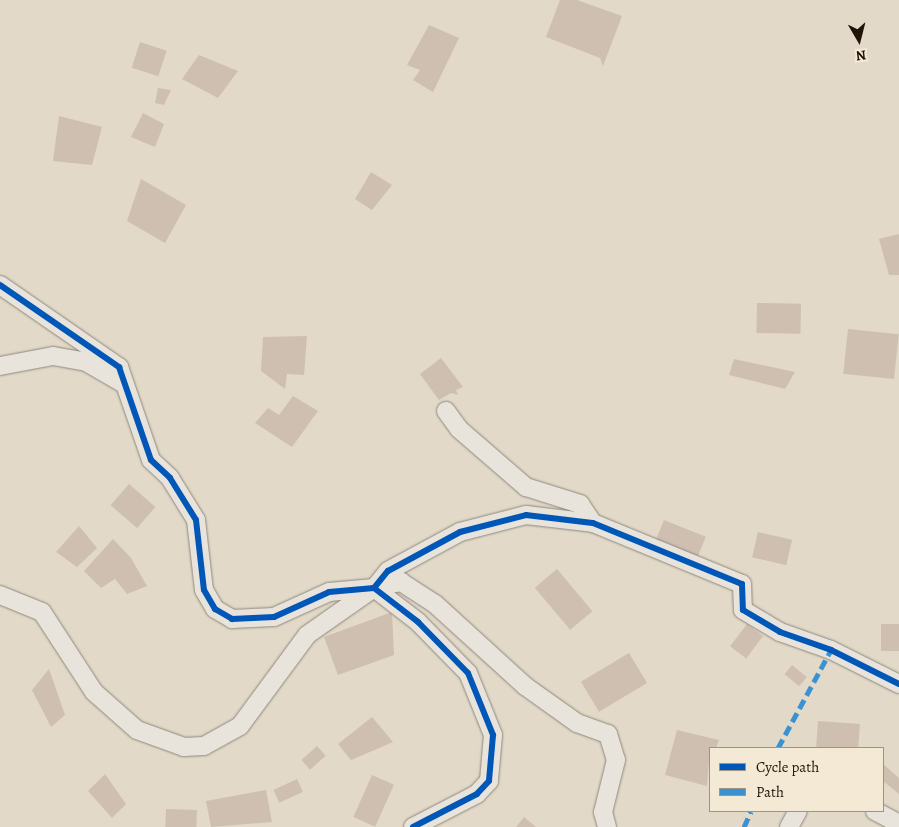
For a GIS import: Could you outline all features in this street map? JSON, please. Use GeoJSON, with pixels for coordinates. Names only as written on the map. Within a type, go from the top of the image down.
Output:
{"type":"FeatureCollection","features":[{"type":"Feature","properties":{"kind":"street"},"geometry":{"type":"LineString","coordinates":[[0,285],[119,367],[151,460],[170,478],[196,520],[204,590],[215,609],[232,619],[274,617],[329,592],[374,588],[400,582],[435,604],[525,686],[577,723],[608,734],[616,760],[603,812],[607,827]]}},
{"type":"Feature","properties":{"kind":"street"},"geometry":{"type":"LineString","coordinates":[[0,366],[53,356],[86,362],[126,385]]}},
{"type":"Feature","properties":{"kind":"street"},"geometry":{"type":"LineString","coordinates":[[446,411],[458,429],[526,487],[580,504],[593,524]]}},
{"type":"Feature","properties":{"kind":"street"},"geometry":{"type":"LineString","coordinates":[[0,594],[42,612],[94,692],[137,730],[184,746],[204,746],[240,726],[307,635],[374,588],[388,571],[460,532],[526,515],[593,524],[742,584],[743,610],[780,632],[830,650],[899,684]]}},
{"type":"Feature","properties":{"kind":"street"},"geometry":{"type":"LineString","coordinates":[[374,588],[418,622],[468,673],[493,735],[489,781],[477,794],[413,827]]}},
{"type":"Feature","properties":{"kind":"street"},"geometry":{"type":"LineString","coordinates":[[789,827],[797,812]]}},
{"type":"Feature","properties":{"kind":"street"},"geometry":{"type":"LineString","coordinates":[[877,812],[899,824]]}},
{"type":"Feature","properties":{"kind":"building"},"geometry":{"type":"Polygon","coordinates":[[[560,0],[577,0],[622,16],[603,66],[600,58],[546,37],[560,0]]]}},
{"type":"Feature","properties":{"kind":"building"},"geometry":{"type":"Polygon","coordinates":[[[429,25],[459,38],[433,92],[413,80],[420,70],[407,65],[429,25]]]}},
{"type":"Feature","properties":{"kind":"building"},"geometry":{"type":"Polygon","coordinates":[[[140,42],[167,51],[158,76],[132,68],[140,42]]]}},
{"type":"Feature","properties":{"kind":"building"},"geometry":{"type":"Polygon","coordinates":[[[199,55],[238,71],[218,98],[182,79],[199,55]]]}},
{"type":"Feature","properties":{"kind":"building"},"geometry":{"type":"Polygon","coordinates":[[[158,88],[171,90],[164,105],[155,103],[158,88]]]}},
{"type":"Feature","properties":{"kind":"building"},"geometry":{"type":"Polygon","coordinates":[[[143,113],[164,124],[155,147],[131,137],[143,113]]]}},
{"type":"Feature","properties":{"kind":"building"},"geometry":{"type":"Polygon","coordinates":[[[59,116],[102,127],[92,165],[53,161],[59,116]]]}},
{"type":"Feature","properties":{"kind":"building"},"geometry":{"type":"Polygon","coordinates":[[[371,172],[392,185],[372,210],[355,199],[371,172]]]}},
{"type":"Feature","properties":{"kind":"building"},"geometry":{"type":"Polygon","coordinates":[[[141,179],[186,205],[165,243],[127,221],[141,179]]]}},
{"type":"Feature","properties":{"kind":"building"},"geometry":{"type":"Polygon","coordinates":[[[899,234],[899,275],[889,275],[879,239],[899,234]]]}},
{"type":"Feature","properties":{"kind":"building"},"geometry":{"type":"Polygon","coordinates":[[[757,303],[801,304],[800,334],[756,333],[757,303]]]}},
{"type":"Feature","properties":{"kind":"building"},"geometry":{"type":"Polygon","coordinates":[[[848,329],[899,334],[894,379],[843,374],[848,329]]]}},
{"type":"Feature","properties":{"kind":"building"},"geometry":{"type":"Polygon","coordinates":[[[307,336],[304,375],[287,374],[285,389],[261,371],[263,337],[307,336]]]}},
{"type":"Feature","properties":{"kind":"building"},"geometry":{"type":"Polygon","coordinates":[[[441,358],[463,387],[456,390],[458,395],[451,393],[439,400],[420,374],[441,358]]]}},
{"type":"Feature","properties":{"kind":"building"},"geometry":{"type":"Polygon","coordinates":[[[734,359],[795,372],[785,389],[729,375],[734,359]]]}},
{"type":"Feature","properties":{"kind":"building"},"geometry":{"type":"Polygon","coordinates":[[[293,396],[318,411],[292,447],[255,423],[268,408],[279,415],[293,396]]]}},
{"type":"Feature","properties":{"kind":"building"},"geometry":{"type":"Polygon","coordinates":[[[129,484],[155,507],[137,528],[111,505],[129,484]]]}},
{"type":"Feature","properties":{"kind":"building"},"geometry":{"type":"Polygon","coordinates":[[[664,520],[706,537],[697,557],[656,540],[664,520]]]}},
{"type":"Feature","properties":{"kind":"building"},"geometry":{"type":"Polygon","coordinates":[[[79,526],[97,548],[77,567],[56,552],[79,526]]]}},
{"type":"Feature","properties":{"kind":"building"},"geometry":{"type":"Polygon","coordinates":[[[758,532],[792,540],[786,565],[752,557],[758,532]]]}},
{"type":"Feature","properties":{"kind":"building"},"geometry":{"type":"Polygon","coordinates":[[[113,539],[131,558],[147,586],[127,594],[115,579],[101,588],[84,571],[113,539]]]}},
{"type":"Feature","properties":{"kind":"building"},"geometry":{"type":"Polygon","coordinates":[[[557,569],[592,611],[570,630],[535,588],[557,569]]]}},
{"type":"Feature","properties":{"kind":"building"},"geometry":{"type":"Polygon","coordinates":[[[392,612],[394,655],[338,675],[324,637],[392,612]]]}},
{"type":"Feature","properties":{"kind":"building"},"geometry":{"type":"Polygon","coordinates":[[[747,624],[763,636],[746,658],[730,646],[747,624]]]}},
{"type":"Feature","properties":{"kind":"building"},"geometry":{"type":"Polygon","coordinates":[[[881,624],[899,624],[899,651],[881,651],[881,624]]]}},
{"type":"Feature","properties":{"kind":"building"},"geometry":{"type":"Polygon","coordinates":[[[629,653],[647,683],[599,712],[581,682],[629,653]]]}},
{"type":"Feature","properties":{"kind":"building"},"geometry":{"type":"Polygon","coordinates":[[[792,665],[807,677],[799,686],[784,674],[792,665]]]}},
{"type":"Feature","properties":{"kind":"building"},"geometry":{"type":"Polygon","coordinates":[[[49,669],[65,715],[51,727],[32,690],[49,669]]]}},
{"type":"Feature","properties":{"kind":"building"},"geometry":{"type":"Polygon","coordinates":[[[372,717],[393,742],[351,760],[338,744],[372,717]]]}},
{"type":"Feature","properties":{"kind":"building"},"geometry":{"type":"Polygon","coordinates":[[[818,721],[860,724],[858,747],[816,747],[818,721]]]}},
{"type":"Feature","properties":{"kind":"building"},"geometry":{"type":"Polygon","coordinates":[[[677,730],[719,740],[716,747],[709,747],[707,786],[665,775],[677,730]]]}},
{"type":"Feature","properties":{"kind":"building"},"geometry":{"type":"Polygon","coordinates":[[[317,746],[326,756],[310,770],[301,760],[317,746]]]}},
{"type":"Feature","properties":{"kind":"building"},"geometry":{"type":"Polygon","coordinates":[[[884,765],[899,778],[899,794],[884,782],[884,765]]]}},
{"type":"Feature","properties":{"kind":"building"},"geometry":{"type":"Polygon","coordinates":[[[105,774],[126,804],[112,818],[88,791],[105,774]]]}},
{"type":"Feature","properties":{"kind":"building"},"geometry":{"type":"Polygon","coordinates":[[[372,775],[394,785],[375,827],[353,817],[372,775]]]}},
{"type":"Feature","properties":{"kind":"building"},"geometry":{"type":"Polygon","coordinates":[[[297,779],[303,792],[279,803],[273,790],[297,779]]]}},
{"type":"Feature","properties":{"kind":"building"},"geometry":{"type":"Polygon","coordinates":[[[266,790],[272,822],[211,827],[206,801],[266,790]]]}},
{"type":"Feature","properties":{"kind":"building"},"geometry":{"type":"Polygon","coordinates":[[[166,809],[197,810],[196,827],[165,827],[166,809]]]}},
{"type":"Feature","properties":{"kind":"building"},"geometry":{"type":"Polygon","coordinates":[[[524,817],[536,827],[516,827],[524,817]]]}},
{"type":"Feature","properties":{"kind":"marked path"},"geometry":{"type":"LineString","coordinates":[[779,747],[831,650]]}},
{"type":"Feature","properties":{"kind":"marked path"},"geometry":{"type":"LineString","coordinates":[[744,827],[751,812]]}},
{"type":"Feature","properties":{"kind":"cycle path"},"geometry":{"type":"LineString","coordinates":[[0,285],[119,367],[151,460],[170,478],[196,520],[204,590],[215,609],[232,619],[274,617],[329,592],[374,588],[418,622],[468,673],[493,735],[489,781],[477,794],[413,827]]}},
{"type":"Feature","properties":{"kind":"cycle path"},"geometry":{"type":"LineString","coordinates":[[374,588],[388,571],[460,532],[526,515],[593,523],[742,584],[743,610],[780,632],[831,650],[899,684]]}}]}
